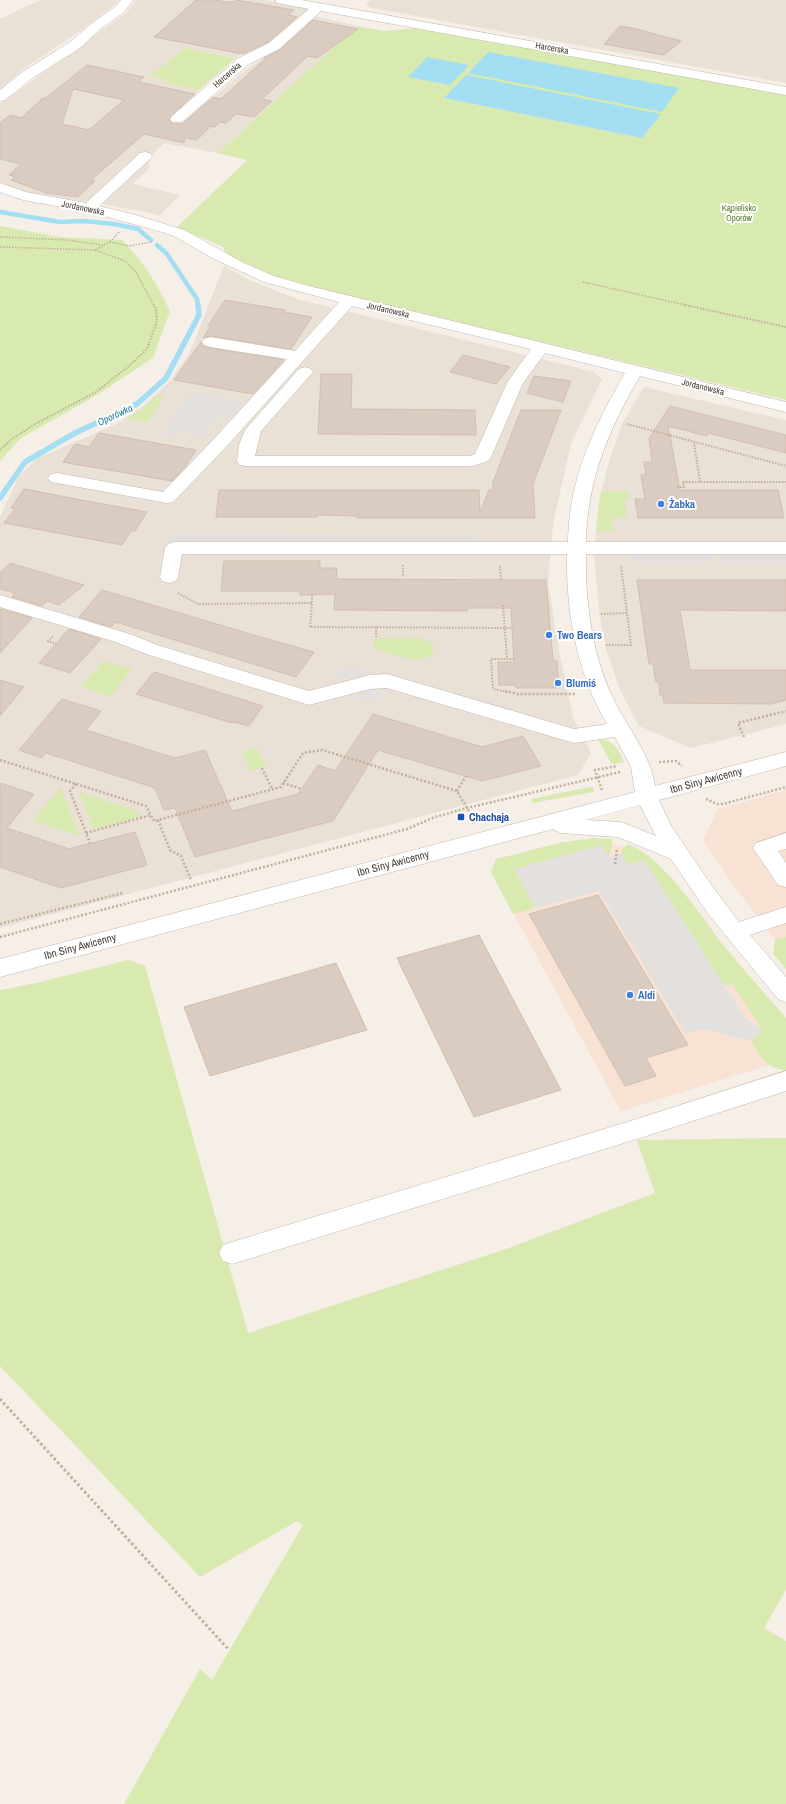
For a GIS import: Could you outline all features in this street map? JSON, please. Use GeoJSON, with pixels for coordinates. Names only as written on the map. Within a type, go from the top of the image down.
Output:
{"type":"FeatureCollection","features":[{"type":"Feature","properties":{"kind":"street"},"geometry":{"type":"LineString","coordinates":[[0,97],[29,74],[75,45],[95,27],[119,10],[127,0]]}},
{"type":"Feature","properties":{"kind":"street","name":"Harcerska"},"geometry":{"type":"LineString","coordinates":[[281,0],[318,7],[351,7],[786,91]]}},
{"type":"Feature","properties":{"kind":"street","name":"Harcerska"},"geometry":{"type":"LineString","coordinates":[[177,119],[244,61],[274,46],[318,7]]}},
{"type":"Feature","properties":{"kind":"street"},"geometry":{"type":"LineString","coordinates":[[89,208],[145,156]]}},
{"type":"Feature","properties":{"kind":"street","name":"Jordanowska"},"geometry":{"type":"LineString","coordinates":[[0,186],[23,196],[89,208],[167,228],[179,233],[227,260],[269,279],[348,301],[786,407]]}},
{"type":"Feature","properties":{"kind":"street"},"geometry":{"type":"LineString","coordinates":[[63,479],[167,498],[220,443],[348,301]]}},
{"type":"Feature","properties":{"kind":"street"},"geometry":{"type":"LineString","coordinates":[[210,342],[298,356]]}},
{"type":"Feature","properties":{"kind":"street"},"geometry":{"type":"LineString","coordinates":[[305,372],[253,430],[248,445],[246,461],[473,461],[482,457],[514,383],[541,347]]}},
{"type":"Feature","properties":{"kind":"street"},"geometry":{"type":"LineString","coordinates":[[635,370],[609,416],[593,452],[582,494],[576,548],[576,573],[580,611],[590,661],[598,687],[641,767],[647,796],[665,834],[708,898],[786,993]]}},
{"type":"Feature","properties":{"kind":"street"},"geometry":{"type":"LineString","coordinates":[[169,577],[174,548],[786,548]]}},
{"type":"Feature","properties":{"kind":"street"},"geometry":{"type":"LineString","coordinates":[[0,601],[123,638],[152,650],[309,698],[370,682],[387,681],[574,736],[620,729]]}},
{"type":"Feature","properties":{"kind":"street","name":"Ibn Siny Awicenny"},"geometry":{"type":"LineString","coordinates":[[0,968],[786,758]]}},
{"type":"Feature","properties":{"kind":"street"},"geometry":{"type":"LineString","coordinates":[[540,824],[585,826],[621,830],[678,853]]}},
{"type":"Feature","properties":{"kind":"street"},"geometry":{"type":"LineString","coordinates":[[786,841],[764,848],[786,879]]}},
{"type":"Feature","properties":{"kind":"street"},"geometry":{"type":"LineString","coordinates":[[735,932],[786,915]]}},
{"type":"Feature","properties":{"kind":"street"},"geometry":{"type":"LineString","coordinates":[[232,1253],[637,1129],[786,1081]]}},
{"type":"Feature","properties":{"kind":"path"},"geometry":{"type":"LineString","coordinates":[[95,250],[110,242],[122,228]]}},
{"type":"Feature","properties":{"kind":"path"},"geometry":{"type":"LineString","coordinates":[[0,238],[67,240],[103,245]]}},
{"type":"Feature","properties":{"kind":"path"},"geometry":{"type":"LineString","coordinates":[[110,242],[129,246],[145,245]]}},
{"type":"Feature","properties":{"kind":"path"},"geometry":{"type":"LineString","coordinates":[[0,247],[95,250],[115,256],[125,261],[136,272],[156,308],[157,321],[147,349],[129,366],[96,392],[35,424],[12,439],[0,450]]}},
{"type":"Feature","properties":{"kind":"path"},"geometry":{"type":"LineString","coordinates":[[582,282],[786,327]]}},
{"type":"Feature","properties":{"kind":"path"},"geometry":{"type":"LineString","coordinates":[[620,423],[786,466]]}},
{"type":"Feature","properties":{"kind":"path"},"geometry":{"type":"LineString","coordinates":[[694,442],[700,482]]}},
{"type":"Feature","properties":{"kind":"path"},"geometry":{"type":"LineString","coordinates":[[677,487],[684,487],[683,482],[786,482]]}},
{"type":"Feature","properties":{"kind":"path"},"geometry":{"type":"LineString","coordinates":[[602,645],[631,645],[621,564]]}},
{"type":"Feature","properties":{"kind":"path"},"geometry":{"type":"LineString","coordinates":[[169,577],[164,585],[198,604],[312,603]]}},
{"type":"Feature","properties":{"kind":"path"},"geometry":{"type":"LineString","coordinates":[[312,594],[310,627],[512,628]]}},
{"type":"Feature","properties":{"kind":"path"},"geometry":{"type":"LineString","coordinates":[[503,605],[507,659]]}},
{"type":"Feature","properties":{"kind":"path"},"geometry":{"type":"LineString","coordinates":[[596,614],[627,613]]}},
{"type":"Feature","properties":{"kind":"path"},"geometry":{"type":"LineString","coordinates":[[376,627],[376,637]]}},
{"type":"Feature","properties":{"kind":"path"},"geometry":{"type":"LineString","coordinates":[[514,660],[491,660],[493,689],[518,694],[575,694]]}},
{"type":"Feature","properties":{"kind":"path"},"geometry":{"type":"LineString","coordinates":[[744,738],[738,723],[786,711]]}},
{"type":"Feature","properties":{"kind":"path"},"geometry":{"type":"LineString","coordinates":[[0,760],[146,806],[154,821],[281,787],[303,753],[322,750],[457,791],[470,813]]}},
{"type":"Feature","properties":{"kind":"path"},"geometry":{"type":"LineString","coordinates":[[655,763],[664,761],[676,762],[684,768]]}},
{"type":"Feature","properties":{"kind":"path"},"geometry":{"type":"LineString","coordinates":[[602,790],[595,770],[618,765]]}},
{"type":"Feature","properties":{"kind":"path"},"geometry":{"type":"LineString","coordinates":[[262,768],[272,789]]}},
{"type":"Feature","properties":{"kind":"path"},"geometry":{"type":"LineString","coordinates":[[0,937],[407,829],[435,817],[467,808],[627,771]]}},
{"type":"Feature","properties":{"kind":"path"},"geometry":{"type":"LineString","coordinates":[[457,791],[466,776]]}},
{"type":"Feature","properties":{"kind":"path"},"geometry":{"type":"LineString","coordinates":[[283,783],[302,789]]}},
{"type":"Feature","properties":{"kind":"path"},"geometry":{"type":"LineString","coordinates":[[76,784],[70,791],[90,844]]}},
{"type":"Feature","properties":{"kind":"path"},"geometry":{"type":"LineString","coordinates":[[704,798],[711,803],[723,804],[786,786]]}},
{"type":"Feature","properties":{"kind":"path"},"geometry":{"type":"LineString","coordinates":[[86,833],[151,816]]}},
{"type":"Feature","properties":{"kind":"path"},"geometry":{"type":"LineString","coordinates":[[158,820],[170,850],[181,856],[190,880]]}},
{"type":"Feature","properties":{"kind":"path"},"geometry":{"type":"LineString","coordinates":[[0,924],[123,893]]}},
{"type":"Feature","properties":{"kind":"path"},"geometry":{"type":"LineString","coordinates":[[0,1399],[229,1650]]}},
{"type":"Feature","properties":{"kind":"shaded area"},"geometry":{"type":"Polygon","coordinates":[[[42,0],[117,0],[117,3],[80,31],[22,70],[0,90],[0,18],[42,0]]]}},
{"type":"Feature","properties":{"kind":"shaded area"},"geometry":{"type":"Polygon","coordinates":[[[136,0],[264,0],[309,8],[308,12],[270,46],[241,54],[236,58],[185,48],[151,76],[169,80],[165,83],[199,90],[165,120],[183,124],[245,70],[281,46],[315,16],[357,26],[218,153],[164,143],[151,156],[148,170],[132,184],[180,195],[160,215],[109,205],[24,193],[0,181],[0,104],[126,13],[136,0]]]}},
{"type":"Feature","properties":{"kind":"shaded area"},"geometry":{"type":"Polygon","coordinates":[[[370,0],[786,0],[786,83],[372,8],[366,5],[370,0]]]}},
{"type":"Feature","properties":{"kind":"shaded area"},"geometry":{"type":"Polygon","coordinates":[[[224,266],[249,280],[297,299],[594,372],[602,379],[571,443],[553,524],[548,582],[559,651],[573,717],[591,753],[578,775],[0,928],[0,517],[19,476],[38,458],[116,424],[142,407],[170,381],[190,352],[224,266]]]}},
{"type":"Feature","properties":{"kind":"shaded area"},"geometry":{"type":"Polygon","coordinates":[[[644,387],[786,420],[786,724],[691,748],[639,726],[620,690],[606,649],[599,611],[594,553],[599,500],[609,461],[623,422],[644,387]]]}},
{"type":"Feature","properties":{"kind":"shaded area"},"geometry":{"type":"Polygon","coordinates":[[[191,393],[228,399],[205,436],[179,431],[175,436],[163,434],[191,393]]]}},
{"type":"Feature","properties":{"kind":"shaded area"},"geometry":{"type":"Polygon","coordinates":[[[230,400],[242,402],[231,419],[219,417],[230,400]]]}},
{"type":"Feature","properties":{"kind":"shaded area"},"geometry":{"type":"Polygon","coordinates":[[[169,534],[478,535],[478,543],[167,543],[169,534]]]}},
{"type":"Feature","properties":{"kind":"shaded area"},"geometry":{"type":"Polygon","coordinates":[[[631,553],[712,553],[713,562],[632,562],[631,553]]]}},
{"type":"Feature","properties":{"kind":"shaded area"},"geometry":{"type":"Polygon","coordinates":[[[720,553],[786,553],[786,562],[721,562],[720,553]]]}},
{"type":"Feature","properties":{"kind":"shaded area"},"geometry":{"type":"Polygon","coordinates":[[[361,666],[366,675],[339,681],[334,672],[361,666]]]}},
{"type":"Feature","properties":{"kind":"shaded area"},"geometry":{"type":"Polygon","coordinates":[[[377,686],[382,697],[361,701],[356,692],[377,686]]]}},
{"type":"Feature","properties":{"kind":"shaded area"},"geometry":{"type":"Polygon","coordinates":[[[456,691],[514,708],[511,712],[453,695],[456,691]]]}},
{"type":"Feature","properties":{"kind":"shaded area"},"geometry":{"type":"Polygon","coordinates":[[[786,790],[786,937],[775,940],[734,886],[703,840],[718,809],[786,790]]]}},
{"type":"Feature","properties":{"kind":"shaded area"},"geometry":{"type":"Polygon","coordinates":[[[604,841],[649,856],[786,1060],[621,1111],[491,872],[604,841]]]}},
{"type":"Feature","properties":{"kind":"shaded area"},"geometry":{"type":"Polygon","coordinates":[[[602,845],[609,857],[621,853],[628,864],[644,860],[745,1018],[762,1030],[751,1041],[703,1029],[686,1034],[599,891],[535,908],[515,869],[602,845]]]}},
{"type":"Feature","properties":{"kind":"green space","name":"Kąpielisko Oporów"},"geometry":{"type":"Polygon","coordinates":[[[357,26],[383,31],[418,28],[786,95],[786,400],[278,278],[226,254],[223,247],[177,227],[247,160],[218,153],[357,26]],[[444,98],[642,138],[660,114],[444,98]]]}},
{"type":"Feature","properties":{"kind":"green space"},"geometry":{"type":"Polygon","coordinates":[[[185,48],[236,58],[199,90],[165,83],[168,80],[150,76],[185,48]]]}},
{"type":"Feature","properties":{"kind":"green space"},"geometry":{"type":"Polygon","coordinates":[[[0,226],[60,237],[122,240],[137,256],[149,273],[170,311],[153,358],[97,395],[21,438],[0,461],[0,226]]]}},
{"type":"Feature","properties":{"kind":"green space"},"geometry":{"type":"Polygon","coordinates":[[[157,395],[164,397],[147,422],[127,418],[144,408],[157,395]]]}},
{"type":"Feature","properties":{"kind":"green space"},"geometry":{"type":"Polygon","coordinates":[[[601,491],[628,491],[629,499],[624,499],[627,518],[612,518],[614,531],[596,531],[601,491]]]}},
{"type":"Feature","properties":{"kind":"green space"},"geometry":{"type":"Polygon","coordinates":[[[375,638],[423,638],[433,644],[434,649],[430,655],[424,658],[407,658],[374,648],[375,638]]]}},
{"type":"Feature","properties":{"kind":"green space"},"geometry":{"type":"Polygon","coordinates":[[[103,661],[132,669],[111,696],[81,687],[103,661]]]}},
{"type":"Feature","properties":{"kind":"green space"},"geometry":{"type":"Polygon","coordinates":[[[598,739],[603,739],[612,743],[618,749],[624,762],[615,764],[611,763],[598,739]]]}},
{"type":"Feature","properties":{"kind":"green space"},"geometry":{"type":"Polygon","coordinates":[[[257,748],[266,767],[250,771],[242,752],[257,748]]]}},
{"type":"Feature","properties":{"kind":"green space"},"geometry":{"type":"Polygon","coordinates":[[[61,787],[79,836],[33,821],[61,787]]]}},
{"type":"Feature","properties":{"kind":"green space"},"geometry":{"type":"Polygon","coordinates":[[[590,787],[594,788],[594,792],[532,803],[531,799],[590,787]]]}},
{"type":"Feature","properties":{"kind":"green space"},"geometry":{"type":"Polygon","coordinates":[[[79,792],[138,811],[140,817],[93,829],[79,792]]]}},
{"type":"Feature","properties":{"kind":"green space"},"geometry":{"type":"Polygon","coordinates":[[[593,838],[613,839],[609,857],[515,869],[535,908],[513,914],[491,872],[496,859],[559,843],[593,838]]]}},
{"type":"Feature","properties":{"kind":"green space"},"geometry":{"type":"Polygon","coordinates":[[[628,844],[656,862],[681,889],[724,946],[786,1018],[786,1070],[773,1067],[761,1057],[751,1041],[762,1030],[733,984],[725,986],[628,864],[621,853],[623,848],[628,844]]]}},
{"type":"Feature","properties":{"kind":"green space"},"geometry":{"type":"Polygon","coordinates":[[[786,937],[786,969],[773,954],[775,940],[786,937]]]}},
{"type":"Feature","properties":{"kind":"green space"},"geometry":{"type":"Polygon","coordinates":[[[128,960],[145,966],[248,1333],[503,1250],[655,1193],[637,1140],[786,1138],[786,1590],[764,1628],[786,1641],[786,1804],[124,1804],[200,1669],[212,1680],[303,1525],[297,1521],[200,1577],[0,1366],[0,990],[36,983],[128,960]]]}},
{"type":"Feature","properties":{"kind":"water"},"geometry":{"type":"Polygon","coordinates":[[[488,52],[679,88],[662,112],[468,73],[488,52]]]}},
{"type":"Feature","properties":{"kind":"water"},"geometry":{"type":"Polygon","coordinates":[[[427,57],[469,65],[450,85],[408,77],[427,57]]]}},
{"type":"Feature","properties":{"kind":"water"},"geometry":{"type":"Polygon","coordinates":[[[466,75],[661,114],[642,138],[444,98],[466,75]]]}},
{"type":"Feature","properties":{"kind":"building"},"geometry":{"type":"Polygon","coordinates":[[[196,0],[234,2],[236,0],[294,10],[288,15],[297,17],[268,42],[243,54],[154,37],[196,0]]]}},
{"type":"Feature","properties":{"kind":"building"},"geometry":{"type":"Polygon","coordinates":[[[313,20],[358,29],[317,58],[308,56],[262,99],[272,101],[254,117],[236,114],[226,123],[220,122],[215,127],[211,126],[197,140],[185,138],[184,143],[144,134],[91,180],[95,181],[78,197],[46,193],[11,180],[15,177],[9,175],[21,164],[0,159],[0,123],[10,115],[21,118],[43,98],[46,98],[87,65],[144,77],[138,82],[195,94],[169,118],[172,124],[182,124],[213,97],[221,99],[266,58],[264,58],[280,50],[313,20]],[[73,89],[62,124],[89,130],[124,100],[73,89]]]}},
{"type":"Feature","properties":{"kind":"building"},"geometry":{"type":"Polygon","coordinates":[[[620,26],[681,41],[664,55],[604,44],[620,26]]]}},
{"type":"Feature","properties":{"kind":"building"},"geometry":{"type":"Polygon","coordinates":[[[225,300],[285,310],[284,312],[312,317],[291,349],[210,336],[203,338],[211,326],[208,326],[225,300]]]}},
{"type":"Feature","properties":{"kind":"building"},"geometry":{"type":"Polygon","coordinates":[[[201,342],[203,346],[210,348],[284,360],[253,394],[174,380],[201,342]]]}},
{"type":"Feature","properties":{"kind":"building"},"geometry":{"type":"Polygon","coordinates":[[[463,355],[510,367],[496,384],[450,372],[463,355]]]}},
{"type":"Feature","properties":{"kind":"building"},"geometry":{"type":"Polygon","coordinates":[[[321,374],[352,374],[351,409],[475,410],[476,435],[318,434],[321,374]]]}},
{"type":"Feature","properties":{"kind":"building"},"geometry":{"type":"Polygon","coordinates":[[[534,376],[571,381],[563,402],[527,393],[534,376]]]}},
{"type":"Feature","properties":{"kind":"building"},"geometry":{"type":"Polygon","coordinates":[[[670,406],[786,435],[786,453],[708,433],[707,436],[668,426],[680,490],[778,490],[784,518],[638,518],[635,499],[645,499],[641,475],[646,475],[644,462],[652,462],[649,438],[670,406]]]}},
{"type":"Feature","properties":{"kind":"building"},"geometry":{"type":"Polygon","coordinates":[[[521,410],[561,410],[533,484],[535,518],[357,518],[357,516],[317,515],[317,517],[216,517],[219,490],[479,490],[480,513],[489,490],[493,490],[493,482],[521,410]]]}},
{"type":"Feature","properties":{"kind":"building"},"geometry":{"type":"Polygon","coordinates":[[[99,433],[196,450],[185,467],[172,481],[63,462],[75,444],[89,447],[99,433]]]}},
{"type":"Feature","properties":{"kind":"building"},"geometry":{"type":"Polygon","coordinates":[[[24,489],[147,512],[135,531],[131,531],[122,545],[4,523],[15,509],[11,508],[24,489]]]}},
{"type":"Feature","properties":{"kind":"building"},"geometry":{"type":"Polygon","coordinates":[[[224,561],[320,561],[320,568],[337,568],[336,579],[546,580],[553,661],[557,661],[559,688],[516,688],[515,685],[499,685],[498,662],[514,662],[511,608],[467,608],[467,611],[334,610],[335,594],[300,595],[300,591],[221,591],[224,561]]]}},
{"type":"Feature","properties":{"kind":"building"},"geometry":{"type":"Polygon","coordinates":[[[10,563],[84,585],[59,605],[47,601],[42,606],[12,597],[15,593],[0,589],[0,573],[10,563]]]}},
{"type":"Feature","properties":{"kind":"building"},"geometry":{"type":"Polygon","coordinates":[[[637,580],[786,580],[786,611],[680,610],[690,670],[786,670],[786,700],[771,704],[664,703],[663,695],[660,695],[659,682],[656,682],[653,664],[649,664],[637,580]]]}},
{"type":"Feature","properties":{"kind":"building"},"geometry":{"type":"Polygon","coordinates":[[[102,590],[314,652],[296,677],[116,622],[111,627],[79,617],[102,590]]]}},
{"type":"Feature","properties":{"kind":"building"},"geometry":{"type":"Polygon","coordinates":[[[1,609],[32,618],[0,653],[0,610],[1,609]]]}},
{"type":"Feature","properties":{"kind":"building"},"geometry":{"type":"Polygon","coordinates":[[[69,629],[101,639],[70,673],[39,663],[69,629]]]}},
{"type":"Feature","properties":{"kind":"building"},"geometry":{"type":"Polygon","coordinates":[[[154,672],[263,706],[249,726],[234,722],[232,723],[136,694],[154,672]]]}},
{"type":"Feature","properties":{"kind":"building"},"geometry":{"type":"Polygon","coordinates":[[[0,680],[24,687],[0,716],[0,680]]]}},
{"type":"Feature","properties":{"kind":"building"},"geometry":{"type":"Polygon","coordinates":[[[62,699],[101,711],[86,730],[175,758],[205,750],[232,811],[298,794],[318,765],[335,771],[373,714],[482,747],[523,736],[541,766],[482,781],[378,750],[333,821],[195,857],[175,808],[164,810],[155,788],[46,753],[42,758],[19,750],[62,699]]]}},
{"type":"Feature","properties":{"kind":"building"},"geometry":{"type":"Polygon","coordinates":[[[0,783],[34,794],[7,828],[69,849],[135,832],[147,865],[61,888],[0,867],[0,783]]]}},
{"type":"Feature","properties":{"kind":"building"},"geometry":{"type":"Polygon","coordinates":[[[598,895],[688,1045],[646,1058],[656,1076],[625,1086],[529,914],[598,895]]]}},
{"type":"Feature","properties":{"kind":"building"},"geometry":{"type":"Polygon","coordinates":[[[479,935],[561,1090],[474,1117],[397,958],[479,935]]]}},
{"type":"Feature","properties":{"kind":"building"},"geometry":{"type":"Polygon","coordinates":[[[336,963],[367,1030],[210,1076],[184,1007],[336,963]]]}},
{"type":"Feature","properties":{"kind":"waterway","name":"Oporówka"},"geometry":{"type":"LineString","coordinates":[[0,212],[60,222],[84,221],[114,224],[138,229],[151,240]]}},
{"type":"Feature","properties":{"kind":"waterway","name":"Oporówka"},"geometry":{"type":"LineString","coordinates":[[157,245],[167,254],[197,299],[198,306]]}},
{"type":"Feature","properties":{"kind":"waterway","name":"Oporówka"},"geometry":{"type":"LineString","coordinates":[[0,498],[25,462],[75,433],[137,404],[166,378],[199,315],[198,305]]}},
{"type":"Feature","properties":{"kind":"place","name":"Żabka"},"geometry":{"type":"Point","coordinates":[661,504]}},
{"type":"Feature","properties":{"kind":"place","name":"Two Bears"},"geometry":{"type":"Point","coordinates":[549,635]}},
{"type":"Feature","properties":{"kind":"place","name":"Blumiś"},"geometry":{"type":"Point","coordinates":[558,683]}},
{"type":"Feature","properties":{"kind":"place","name":"Chachaja"},"geometry":{"type":"Point","coordinates":[461,817]}},
{"type":"Feature","properties":{"kind":"place","name":"Aldi"},"geometry":{"type":"Point","coordinates":[630,995]}}]}
